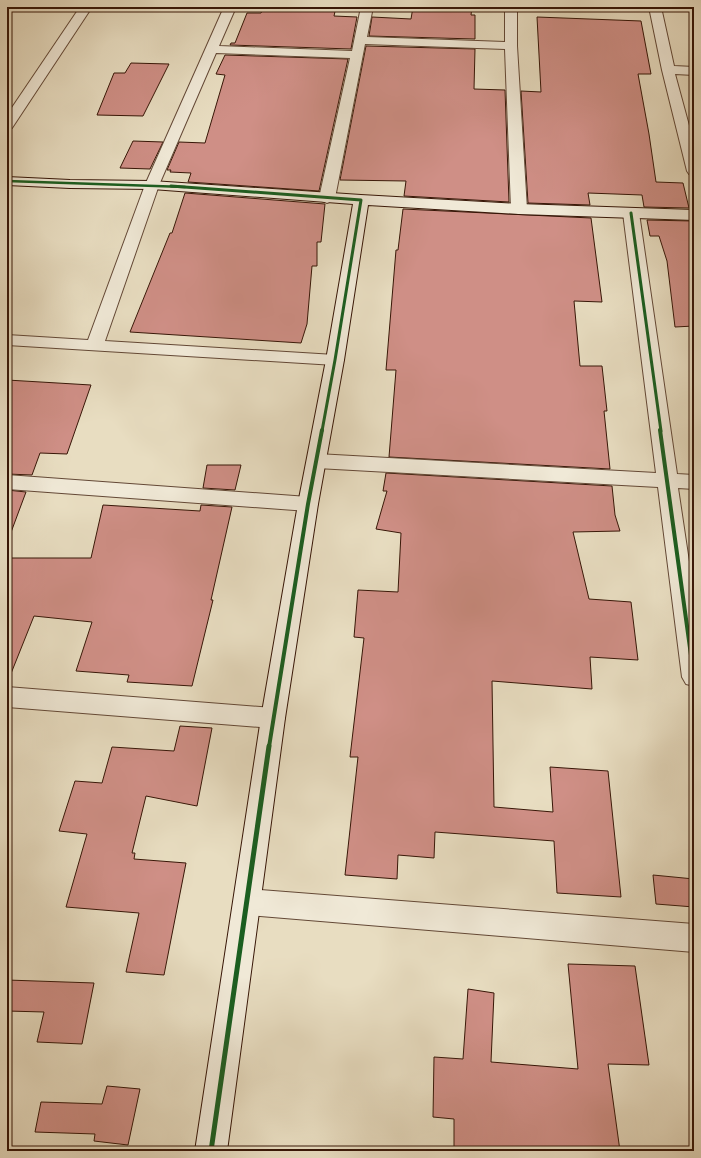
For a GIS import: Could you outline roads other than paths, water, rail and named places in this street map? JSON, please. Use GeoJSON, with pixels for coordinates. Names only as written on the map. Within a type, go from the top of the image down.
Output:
{"type":"FeatureCollection","features":[{"type":"Feature","properties":{"kind":"street"},"geometry":{"type":"LineString","coordinates":[[7,125],[86,7]]}},
{"type":"Feature","properties":{"kind":"street"},"geometry":{"type":"LineString","coordinates":[[94,345],[152,185],[230,7]]}},
{"type":"Feature","properties":{"kind":"street"},"geometry":{"type":"LineString","coordinates":[[327,198],[367,7]]}},
{"type":"Feature","properties":{"kind":"street"},"geometry":{"type":"LineString","coordinates":[[511,7],[511,46],[519,209]]}},
{"type":"Feature","properties":{"kind":"street"},"geometry":{"type":"LineString","coordinates":[[655,7],[668,70],[694,171]]}},
{"type":"Feature","properties":{"kind":"street"},"geometry":{"type":"LineString","coordinates":[[360,40],[511,46]]}},
{"type":"Feature","properties":{"kind":"street"},"geometry":{"type":"LineString","coordinates":[[211,49],[356,55]]}},
{"type":"Feature","properties":{"kind":"street"},"geometry":{"type":"LineString","coordinates":[[668,70],[694,71]]}},
{"type":"Feature","properties":{"kind":"street"},"geometry":{"type":"LineString","coordinates":[[7,181],[70,184],[152,185],[327,198],[519,209],[694,215]]}},
{"type":"Feature","properties":{"kind":"street"},"geometry":{"type":"LineString","coordinates":[[211,1151],[248,902],[273,718],[308,504],[335,360],[361,200]]}},
{"type":"Feature","properties":{"kind":"street"},"geometry":{"type":"LineString","coordinates":[[631,213],[694,677]]}},
{"type":"Feature","properties":{"kind":"street"},"geometry":{"type":"LineString","coordinates":[[7,340],[335,360]]}},
{"type":"Feature","properties":{"kind":"street"},"geometry":{"type":"LineString","coordinates":[[317,461],[694,482]]}},
{"type":"Feature","properties":{"kind":"street"},"geometry":{"type":"LineString","coordinates":[[7,482],[308,504]]}},
{"type":"Feature","properties":{"kind":"street"},"geometry":{"type":"LineString","coordinates":[[7,696],[273,718]]}},
{"type":"Feature","properties":{"kind":"street"},"geometry":{"type":"LineString","coordinates":[[248,902],[694,938]]}}]}
